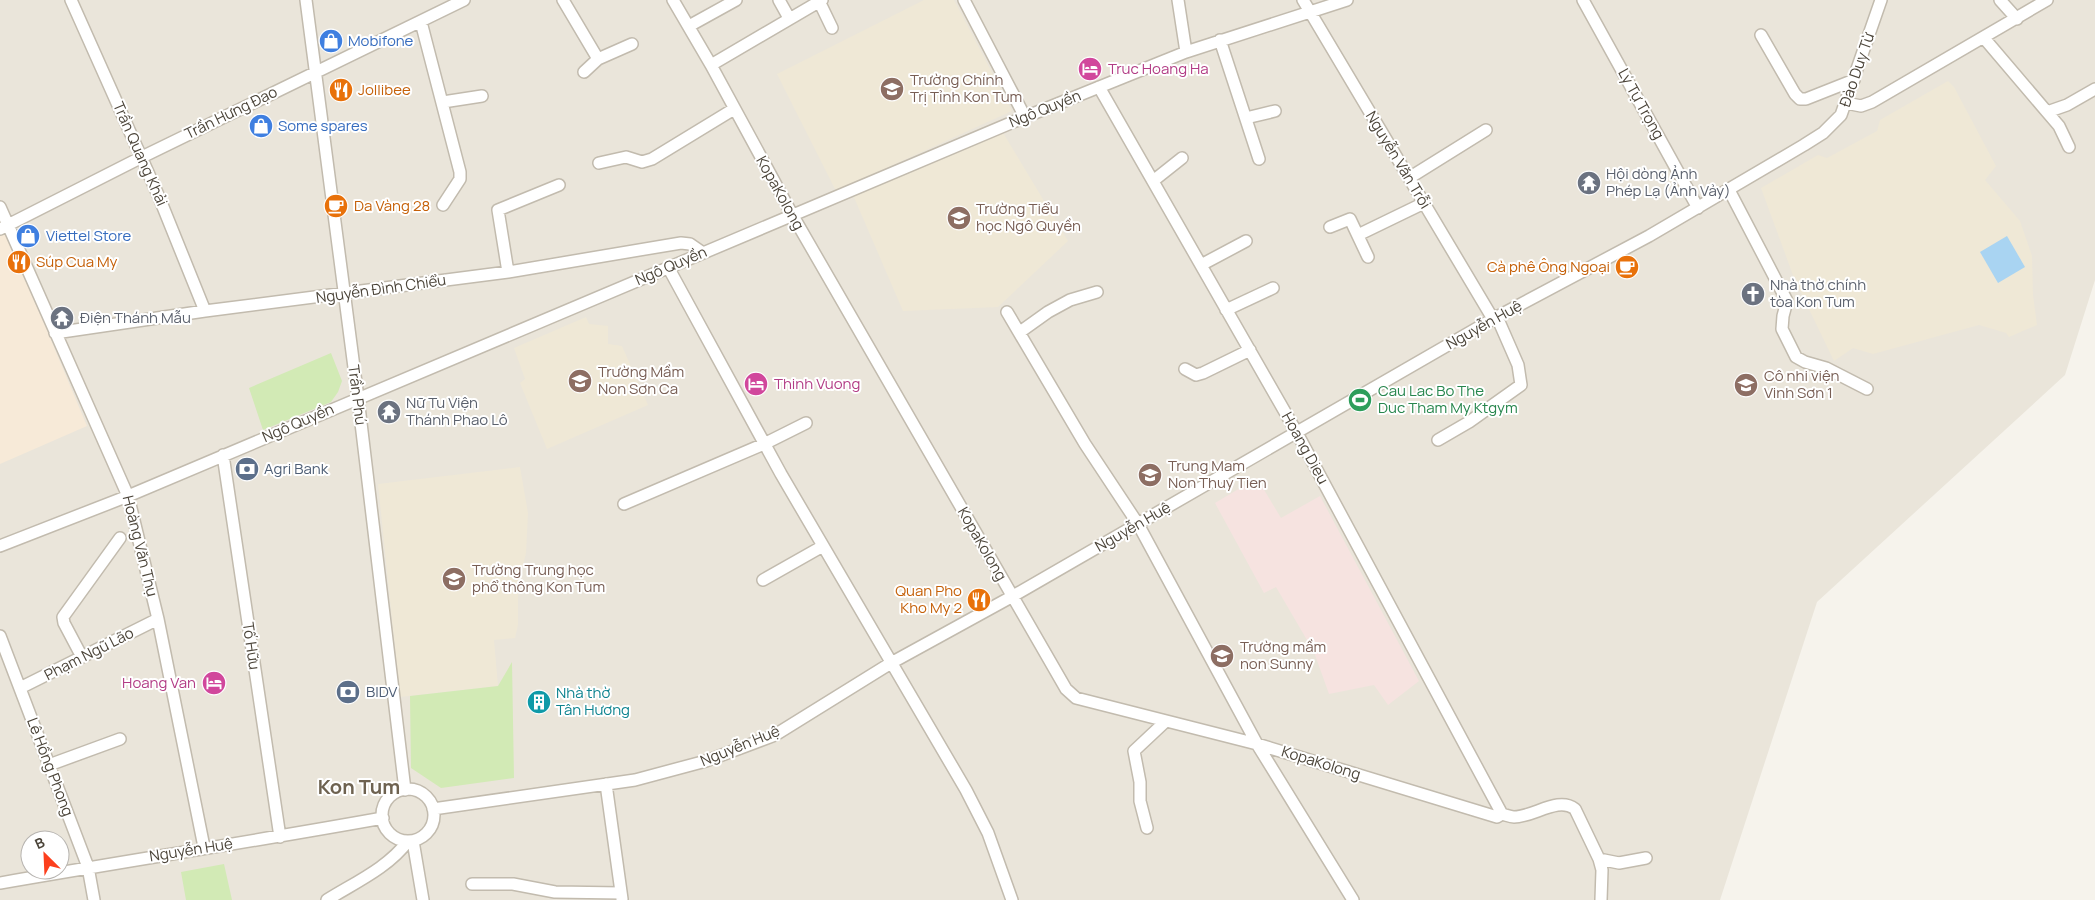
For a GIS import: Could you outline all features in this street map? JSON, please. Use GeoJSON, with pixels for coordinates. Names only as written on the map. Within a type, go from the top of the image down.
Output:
{"type":"FeatureCollection","features":[{"type":"Feature","properties":{"kind":"street","name":"Trần Quang Khải"},"geometry":{"type":"LineString","coordinates":[[71,0],[187,261],[205,311]]}},
{"type":"Feature","properties":{"kind":"street","name":"Trần Phú"},"geometry":{"type":"LineString","coordinates":[[306,0],[358,398],[405,790]]}},
{"type":"Feature","properties":{"kind":"street","name":"Trần Hưng Đạo"},"geometry":{"type":"LineString","coordinates":[[4,227],[142,157],[420,22],[443,4],[464,0]]}},
{"type":"Feature","properties":{"kind":"street"},"geometry":{"type":"LineString","coordinates":[[563,0],[598,59]]}},
{"type":"Feature","properties":{"kind":"street","name":"KopaKolong"},"geometry":{"type":"LineString","coordinates":[[673,0],[712,65],[734,110],[793,216],[1066,689],[1076,698],[1257,744],[1497,817],[1502,814],[1514,817],[1558,805],[1569,804],[1575,808],[1599,859]]}},
{"type":"Feature","properties":{"kind":"street"},"geometry":{"type":"LineString","coordinates":[[689,26],[736,0]]}},
{"type":"Feature","properties":{"kind":"street"},"geometry":{"type":"LineString","coordinates":[[779,0],[789,18]]}},
{"type":"Feature","properties":{"kind":"street"},"geometry":{"type":"LineString","coordinates":[[964,0],[1025,117]]}},
{"type":"Feature","properties":{"kind":"street"},"geometry":{"type":"LineString","coordinates":[[1178,0],[1186,52]]}},
{"type":"Feature","properties":{"kind":"street","name":"Nguyễn Văn Trỗi"},"geometry":{"type":"LineString","coordinates":[[1303,0],[1495,318],[1518,365],[1521,385],[1518,389],[1438,440]]}},
{"type":"Feature","properties":{"kind":"street","name":"Ngô Quyền"},"geometry":{"type":"LineString","coordinates":[[0,546],[128,496],[1099,87],[1220,40],[1348,0]]}},
{"type":"Feature","properties":{"kind":"street","name":"Lý Tự Trọng"},"geometry":{"type":"LineString","coordinates":[[1583,0],[1698,208]]}},
{"type":"Feature","properties":{"kind":"street","name":"Đào Duy Từ"},"geometry":{"type":"LineString","coordinates":[[1823,133],[1841,115],[1881,0]]}},
{"type":"Feature","properties":{"kind":"street"},"geometry":{"type":"LineString","coordinates":[[2000,0],[2017,19]]}},
{"type":"Feature","properties":{"kind":"street"},"geometry":{"type":"LineString","coordinates":[[1846,103],[1861,106],[1872,102],[2047,0]]}},
{"type":"Feature","properties":{"kind":"street"},"geometry":{"type":"LineString","coordinates":[[712,65],[820,1],[832,28]]}},
{"type":"Feature","properties":{"kind":"street"},"geometry":{"type":"LineString","coordinates":[[420,22],[443,102],[460,172],[460,179],[443,205]]}},
{"type":"Feature","properties":{"kind":"street"},"geometry":{"type":"LineString","coordinates":[[1761,35],[1795,94],[1800,99],[1806,99],[1854,80]]}},
{"type":"Feature","properties":{"kind":"street"},"geometry":{"type":"LineString","coordinates":[[1984,38],[2059,126],[2069,147]]}},
{"type":"Feature","properties":{"kind":"street"},"geometry":{"type":"LineString","coordinates":[[1220,40],[1259,159]]}},
{"type":"Feature","properties":{"kind":"street"},"geometry":{"type":"LineString","coordinates":[[584,72],[598,59],[632,44]]}},
{"type":"Feature","properties":{"kind":"street","name":"Hoang Dieu"},"geometry":{"type":"LineString","coordinates":[[1099,87],[1297,433],[1502,814]]}},
{"type":"Feature","properties":{"kind":"street"},"geometry":{"type":"LineString","coordinates":[[2046,112],[2068,105],[2095,89]]}},
{"type":"Feature","properties":{"kind":"street"},"geometry":{"type":"LineString","coordinates":[[443,102],[482,96]]}},
{"type":"Feature","properties":{"kind":"street"},"geometry":{"type":"LineString","coordinates":[[599,163],[626,157],[642,162],[652,159],[734,110]]}},
{"type":"Feature","properties":{"kind":"street"},"geometry":{"type":"LineString","coordinates":[[1246,118],[1275,111]]}},
{"type":"Feature","properties":{"kind":"street"},"geometry":{"type":"LineString","coordinates":[[1409,178],[1486,130]]}},
{"type":"Feature","properties":{"kind":"street","name":"Nguyễn Huệ"},"geometry":{"type":"LineString","coordinates":[[433,809],[635,780],[706,761],[775,735],[891,664],[1013,596],[1495,318],[1698,208],[1823,133]]}},
{"type":"Feature","properties":{"kind":"street"},"geometry":{"type":"LineString","coordinates":[[1153,181],[1182,158]]}},
{"type":"Feature","properties":{"kind":"street"},"geometry":{"type":"LineString","coordinates":[[508,272],[498,210],[560,184]]}},
{"type":"Feature","properties":{"kind":"street"},"geometry":{"type":"LineString","coordinates":[[1729,190],[1787,301],[1782,329],[1791,350],[1796,357],[1804,362],[1826,368],[1868,389]]}},
{"type":"Feature","properties":{"kind":"street"},"geometry":{"type":"LineString","coordinates":[[1358,234],[1424,203]]}},
{"type":"Feature","properties":{"kind":"street","name":"Hoàng Văn Thụ"},"geometry":{"type":"LineString","coordinates":[[0,206],[4,227],[128,496],[158,619],[204,847]]}},
{"type":"Feature","properties":{"kind":"street"},"geometry":{"type":"LineString","coordinates":[[1330,227],[1350,219],[1368,257]]}},
{"type":"Feature","properties":{"kind":"street"},"geometry":{"type":"LineString","coordinates":[[1201,265],[1246,242]]}},
{"type":"Feature","properties":{"kind":"street","name":"Nguyễn Đình Chiểu"},"geometry":{"type":"LineString","coordinates":[[54,333],[205,311],[508,272],[681,243],[690,244],[703,253]]}},
{"type":"Feature","properties":{"kind":"street"},"geometry":{"type":"LineString","coordinates":[[668,268],[764,444],[966,790],[983,825],[1012,900]]}},
{"type":"Feature","properties":{"kind":"street"},"geometry":{"type":"LineString","coordinates":[[1226,310],[1273,288]]}},
{"type":"Feature","properties":{"kind":"street"},"geometry":{"type":"LineString","coordinates":[[1020,332],[1048,312],[1070,300],[1097,292]]}},
{"type":"Feature","properties":{"kind":"street"},"geometry":{"type":"LineString","coordinates":[[1007,312],[1085,444],[1138,524],[1257,744],[1353,900]]}},
{"type":"Feature","properties":{"kind":"street"},"geometry":{"type":"LineString","coordinates":[[1185,369],[1196,375],[1204,373],[1250,350]]}},
{"type":"Feature","properties":{"kind":"street"},"geometry":{"type":"LineString","coordinates":[[624,504],[764,444],[806,422]]}},
{"type":"Feature","properties":{"kind":"street","name":"Tố Hữu"},"geometry":{"type":"LineString","coordinates":[[223,455],[280,837]]}},
{"type":"Feature","properties":{"kind":"street"},"geometry":{"type":"LineString","coordinates":[[82,657],[64,623],[63,617],[120,538]]}},
{"type":"Feature","properties":{"kind":"street"},"geometry":{"type":"LineString","coordinates":[[763,580],[823,546]]}},
{"type":"Feature","properties":{"kind":"street","name":"Phạm Ngũ Lão"},"geometry":{"type":"LineString","coordinates":[[20,688],[158,619]]}},
{"type":"Feature","properties":{"kind":"street","name":"Lê Hồng Phong"},"geometry":{"type":"LineString","coordinates":[[0,636],[88,867],[94,900]]}},
{"type":"Feature","properties":{"kind":"street"},"geometry":{"type":"LineString","coordinates":[[1147,828],[1140,802],[1140,782],[1134,751],[1166,721]]}},
{"type":"Feature","properties":{"kind":"street"},"geometry":{"type":"LineString","coordinates":[[49,765],[120,738]]}},
{"type":"Feature","properties":{"kind":"street"},"geometry":{"type":"LineString","coordinates":[[472,884],[513,884],[555,892],[621,897],[606,784]]}},
{"type":"Feature","properties":{"kind":"street"},"geometry":{"type":"LineString","coordinates":[[326,900],[390,860],[410,841],[426,834],[432,826],[435,816],[427,797],[419,791],[405,790],[390,796],[384,805],[382,818],[389,834],[398,839],[410,841]]}},
{"type":"Feature","properties":{"kind":"street","name":"Nguyễn Huệ"},"geometry":{"type":"LineString","coordinates":[[1,881],[204,847],[280,837],[382,818]]}},
{"type":"Feature","properties":{"kind":"street"},"geometry":{"type":"LineString","coordinates":[[410,841],[422,900]]}},
{"type":"Feature","properties":{"kind":"street"},"geometry":{"type":"LineString","coordinates":[[1601,900],[1602,870],[1599,859],[1619,863],[1646,858]]}},
{"type":"Feature","properties":{"kind":"shaded area"},"geometry":{"type":"Polygon","coordinates":[[[0,0],[2095,0],[2095,280],[2065,375],[1817,602],[1720,900],[0,900],[0,0]]]}},
{"type":"Feature","properties":{"kind":"shaded area","name":"Trường Chính Trị Tỉnh Kon Tum"},"geometry":{"type":"Polygon","coordinates":[[[924,0],[954,0],[1012,111],[836,191],[777,74],[924,0]]]}},
{"type":"Feature","properties":{"kind":"shaded area"},"geometry":{"type":"Polygon","coordinates":[[[1948,81],[1954,87],[1996,166],[1985,180],[2020,221],[2032,256],[2033,295],[2037,325],[2009,337],[2006,333],[1979,325],[1873,354],[1853,348],[1834,361],[1794,278],[1761,188],[1818,155],[1827,158],[1877,131],[1880,120],[1948,81]]]}},
{"type":"Feature","properties":{"kind":"shaded area","name":"Trường Tiểu học Ngô Quyền"},"geometry":{"type":"Polygon","coordinates":[[[1002,131],[1068,241],[998,307],[903,311],[853,195],[1002,131]]]}},
{"type":"Feature","properties":{"kind":"shaded area"},"geometry":{"type":"Polygon","coordinates":[[[6,233],[87,426],[0,464],[0,236],[6,233]]]}},
{"type":"Feature","properties":{"kind":"shaded area","name":"Trường Mầm Non Sơn Ca"},"geometry":{"type":"Polygon","coordinates":[[[586,317],[589,324],[608,326],[608,344],[622,346],[648,405],[547,449],[520,383],[525,379],[514,348],[586,317]]]}},
{"type":"Feature","properties":{"kind":"shaded area","name":"Trường Trung học phổ thông Kon Tum"},"geometry":{"type":"Polygon","coordinates":[[[520,467],[528,513],[526,553],[518,587],[518,625],[515,638],[494,640],[498,686],[400,697],[378,484],[520,467]]]}},
{"type":"Feature","properties":{"kind":"shaded area"},"geometry":{"type":"Polygon","coordinates":[[[1257,478],[1281,518],[1320,496],[1419,681],[1388,705],[1374,685],[1329,694],[1314,652],[1276,587],[1264,593],[1215,503],[1257,478]]]}},
{"type":"Feature","properties":{"kind":"green space"},"geometry":{"type":"Polygon","coordinates":[[[331,353],[342,381],[338,392],[331,402],[263,430],[249,388],[331,353]]]}},
{"type":"Feature","properties":{"kind":"green space"},"geometry":{"type":"Polygon","coordinates":[[[512,662],[514,778],[441,788],[411,768],[410,696],[498,686],[512,662]]]}},
{"type":"Feature","properties":{"kind":"green space"},"geometry":{"type":"Polygon","coordinates":[[[224,864],[232,900],[186,900],[181,872],[224,864]]]}},
{"type":"Feature","properties":{"kind":"water"},"geometry":{"type":"Polygon","coordinates":[[[2007,236],[2025,267],[1998,283],[1980,252],[2007,236]]]}},
{"type":"Feature","properties":{"kind":"place","name":"Mobifone"},"geometry":{"type":"Point","coordinates":[331,41]}},
{"type":"Feature","properties":{"kind":"place","name":"Truc Hoang Ha"},"geometry":{"type":"Point","coordinates":[1090,69]}},
{"type":"Feature","properties":{"kind":"place","name":"Trường Chính Trị Tỉnh Kon Tum"},"geometry":{"type":"Point","coordinates":[892,89]}},
{"type":"Feature","properties":{"kind":"place","name":"Jollibee"},"geometry":{"type":"Point","coordinates":[341,90]}},
{"type":"Feature","properties":{"kind":"place","name":"Some spares"},"geometry":{"type":"Point","coordinates":[261,126]}},
{"type":"Feature","properties":{"kind":"place","name":"Hội dòng Ảnh Phép Lạ (Ảnh Vảy)"},"geometry":{"type":"Point","coordinates":[1589,183]}},
{"type":"Feature","properties":{"kind":"place","name":"Da Vàng 28"},"geometry":{"type":"Point","coordinates":[336,206]}},
{"type":"Feature","properties":{"kind":"place","name":"Trường Tiểu học Ngô Quyền"},"geometry":{"type":"Point","coordinates":[959,218]}},
{"type":"Feature","properties":{"kind":"place","name":"Viettel Store"},"geometry":{"type":"Point","coordinates":[28,236]}},
{"type":"Feature","properties":{"kind":"place","name":"Súp Cua My"},"geometry":{"type":"Point","coordinates":[19,262]}},
{"type":"Feature","properties":{"kind":"place","name":"Cà phê Ông Ngoại"},"geometry":{"type":"Point","coordinates":[1627,267]}},
{"type":"Feature","properties":{"kind":"place","name":"Nhà thờ chính tòa Kon Tum"},"geometry":{"type":"Point","coordinates":[1753,294]}},
{"type":"Feature","properties":{"kind":"place","name":"Điện Thánh Mẫu"},"geometry":{"type":"Point","coordinates":[62,318]}},
{"type":"Feature","properties":{"kind":"place","name":"Trường Mầm Non Sơn Ca"},"geometry":{"type":"Point","coordinates":[580,381]}},
{"type":"Feature","properties":{"kind":"place","name":"Thinh Vuong"},"geometry":{"type":"Point","coordinates":[756,384]}},
{"type":"Feature","properties":{"kind":"place","name":"Cô nhi viện Vinh Sơn 1"},"geometry":{"type":"Point","coordinates":[1746,385]}},
{"type":"Feature","properties":{"kind":"place","name":"Cau Lac Bo The Duc Tham My Ktgym"},"geometry":{"type":"Point","coordinates":[1360,400]}},
{"type":"Feature","properties":{"kind":"place","name":"Nữ Tu Viện Thánh Phao Lô"},"geometry":{"type":"Point","coordinates":[389,412]}},
{"type":"Feature","properties":{"kind":"place","name":"Agri Bank"},"geometry":{"type":"Point","coordinates":[247,469]}},
{"type":"Feature","properties":{"kind":"place","name":"Trung Mam Non Thuy Tien"},"geometry":{"type":"Point","coordinates":[1150,475]}},
{"type":"Feature","properties":{"kind":"place","name":"Trường Trung học phổ thông Kon Tum"},"geometry":{"type":"Point","coordinates":[454,579]}},
{"type":"Feature","properties":{"kind":"place","name":"Quan Pho Kho My 2"},"geometry":{"type":"Point","coordinates":[979,600]}},
{"type":"Feature","properties":{"kind":"place","name":"Trường mầm non Sunny"},"geometry":{"type":"Point","coordinates":[1222,656]}},
{"type":"Feature","properties":{"kind":"place","name":"Hoang Van"},"geometry":{"type":"Point","coordinates":[214,683]}},
{"type":"Feature","properties":{"kind":"place","name":"BIDV"},"geometry":{"type":"Point","coordinates":[348,692]}},
{"type":"Feature","properties":{"kind":"place","name":"Nhà thờ Tân Hương"},"geometry":{"type":"Point","coordinates":[539,702]}},
{"type":"Feature","properties":{"kind":"district","name":"Kon Tum"},"geometry":{"type":"Point","coordinates":[359,787]}}]}
